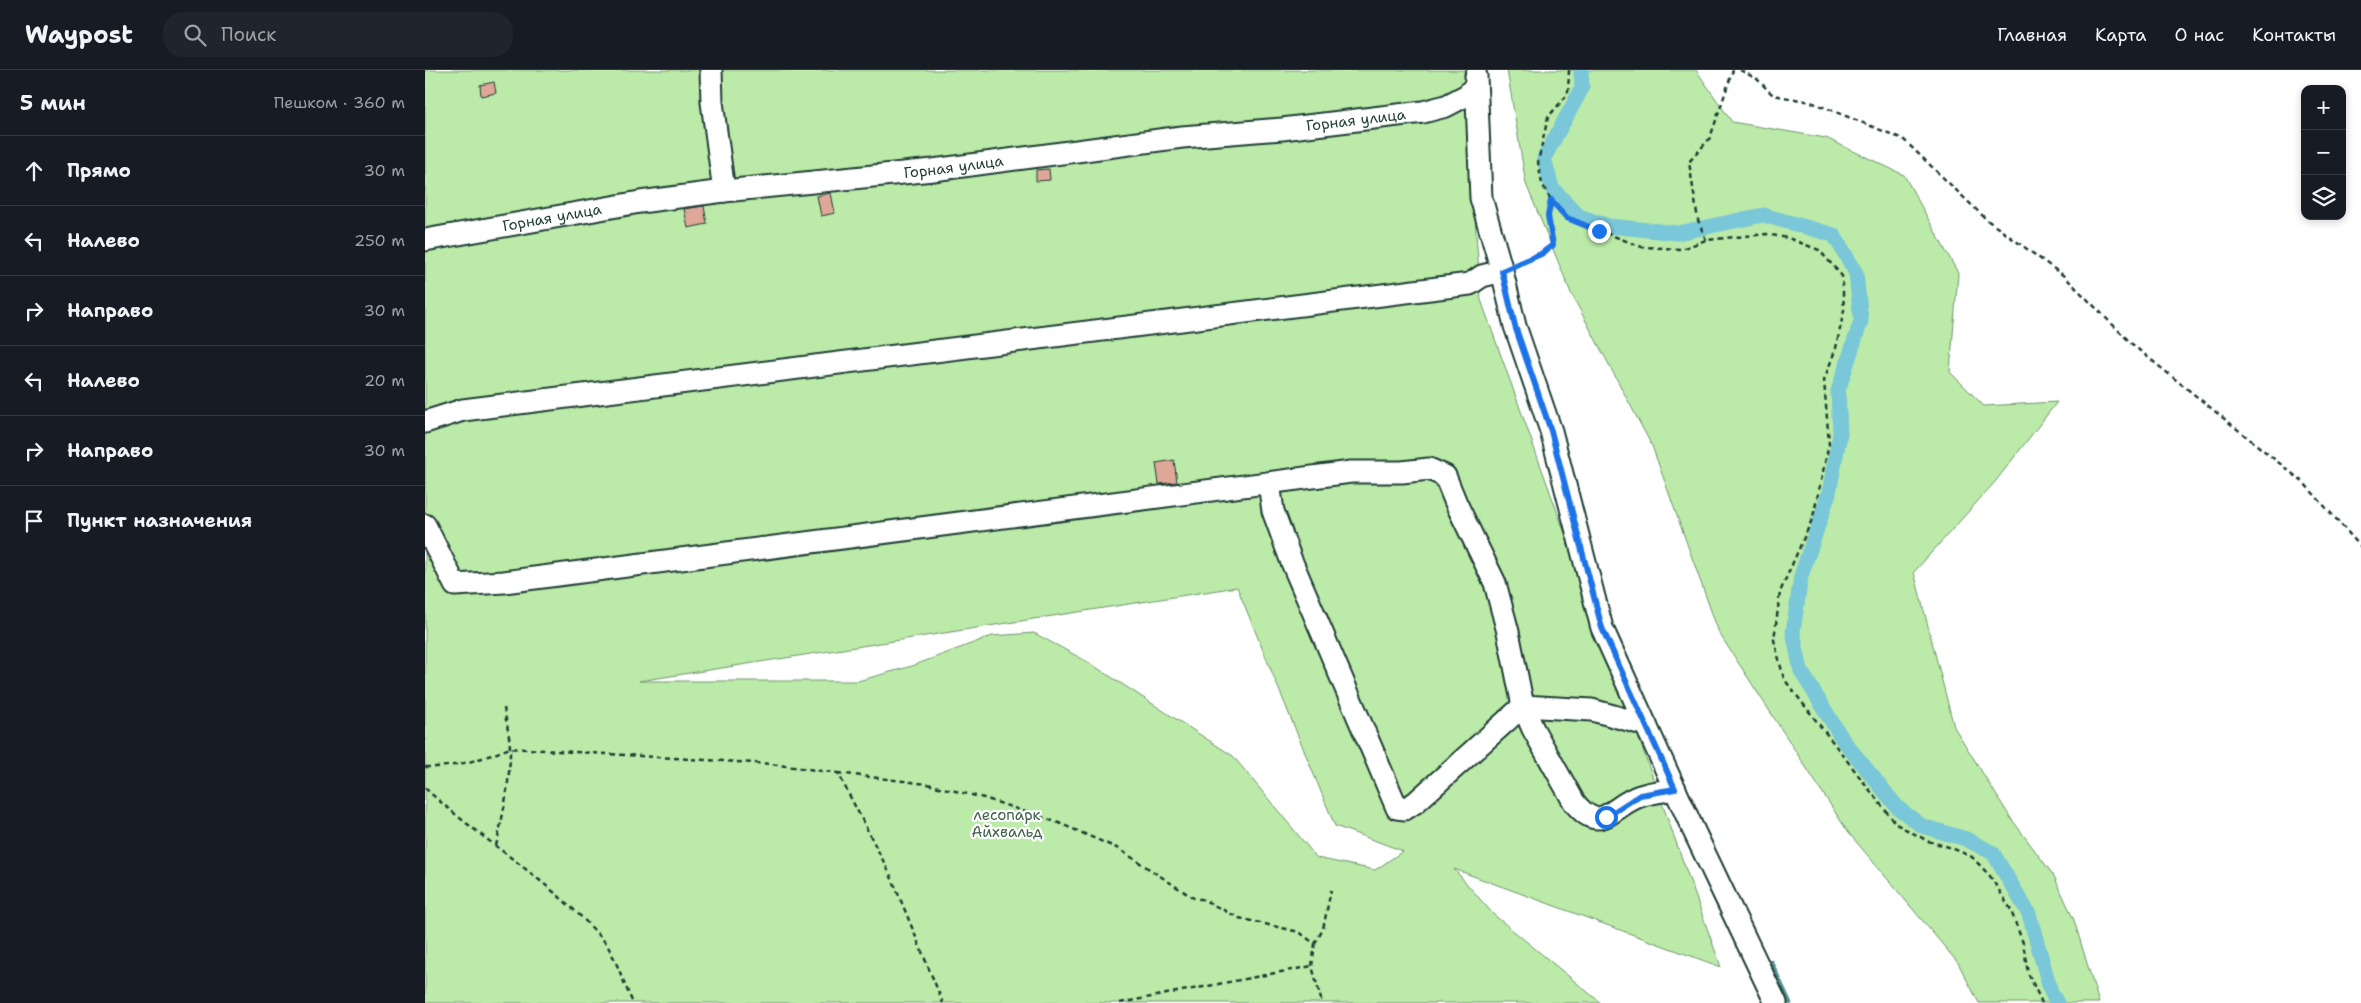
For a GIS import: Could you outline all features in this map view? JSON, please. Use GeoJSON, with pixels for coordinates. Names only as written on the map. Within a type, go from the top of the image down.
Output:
{"type":"FeatureCollection","features":[{"type":"Feature","properties":{"kind":"street"},"geometry":{"type":"LineString","coordinates":[[711,70],[712,102],[724,191]]}},
{"type":"Feature","properties":{"kind":"street"},"geometry":{"type":"LineString","coordinates":[[1476,77],[1481,198],[1502,271],[1515,326],[1551,431],[1602,628],[1675,789],[1776,1003]]}},
{"type":"Feature","properties":{"kind":"street","name":"Горная улица"},"geometry":{"type":"LineString","coordinates":[[425,240],[639,202],[724,191],[933,170],[1182,137],[1282,129],[1423,112],[1446,106],[1467,95],[1476,77]]}},
{"type":"Feature","properties":{"kind":"street"},"geometry":{"type":"LineString","coordinates":[[425,422],[463,410],[1470,284],[1482,276],[1502,271]]}},
{"type":"Feature","properties":{"kind":"street"},"geometry":{"type":"LineString","coordinates":[[425,525],[455,585],[504,582],[1351,472],[1402,472],[1429,469],[1445,476],[1455,503],[1495,583],[1508,632],[1523,706],[1533,729],[1574,802],[1582,812],[1593,819],[1606,817],[1640,795],[1675,789]]}},
{"type":"Feature","properties":{"kind":"street"},"geometry":{"type":"LineString","coordinates":[[1269,483],[1273,511],[1291,560],[1397,808],[1405,809],[1416,802],[1523,706],[1592,710],[1646,725]]}},
{"type":"Feature","properties":{"kind":"path"},"geometry":{"type":"LineString","coordinates":[[1569,70],[1568,94],[1547,117],[1538,162],[1542,184],[1551,200],[1567,218],[1642,247],[1682,249],[1706,240],[1766,234],[1788,238],[1819,250],[1842,276],[1844,310],[1836,348],[1824,380],[1829,444],[1826,462],[1813,518],[1780,592],[1774,640],[1784,679],[1896,824],[1928,841],[1973,857],[1990,876],[2010,908],[2023,943],[2028,973],[2042,1003]]}},
{"type":"Feature","properties":{"kind":"path"},"geometry":{"type":"LineString","coordinates":[[1706,240],[1698,220],[1689,162],[1710,138],[1733,70]]}},
{"type":"Feature","properties":{"kind":"path"},"geometry":{"type":"LineString","coordinates":[[1740,70],[1757,79],[1773,95],[1811,102],[1903,139],[1987,220],[2064,276],[2134,346],[2304,483],[2361,547]]}},
{"type":"Feature","properties":{"kind":"path"},"geometry":{"type":"LineString","coordinates":[[1502,271],[1541,254],[1553,245],[1548,216],[1551,200]]}},
{"type":"Feature","properties":{"kind":"path"},"geometry":{"type":"LineString","coordinates":[[497,846],[504,810],[510,748],[504,708]]}},
{"type":"Feature","properties":{"kind":"path"},"geometry":{"type":"LineString","coordinates":[[425,767],[444,768],[480,760],[510,748],[771,764],[927,784],[984,798],[1059,823],[1119,849],[1195,899],[1202,899],[1239,918],[1299,932],[1315,944]]}},
{"type":"Feature","properties":{"kind":"path"},"geometry":{"type":"LineString","coordinates":[[838,773],[890,874],[943,1003]]}},
{"type":"Feature","properties":{"kind":"path"},"geometry":{"type":"LineString","coordinates":[[425,788],[456,817],[497,846],[562,901],[605,942],[633,1003]]}},
{"type":"Feature","properties":{"kind":"path"},"geometry":{"type":"LineString","coordinates":[[1322,1003],[1312,966],[1315,944],[1323,929],[1331,890]]}},
{"type":"Feature","properties":{"kind":"path"},"geometry":{"type":"LineString","coordinates":[[1120,1003],[1312,966]]}},
{"type":"Feature","properties":{"kind":"green space","name":"лесопарк Айхвальд"},"geometry":{"type":"Polygon","coordinates":[[[425,70],[1464,70],[1481,300],[1721,967],[1454,869],[1493,914],[1601,1003],[425,1003],[425,70]],[[1237,587],[639,681],[858,681],[912,666],[992,636],[1034,633],[1088,662],[1233,756],[1317,858],[1375,870],[1403,851],[1335,826],[1237,587]]]}},
{"type":"Feature","properties":{"kind":"green space"},"geometry":{"type":"Polygon","coordinates":[[[1507,70],[1696,70],[1732,122],[1826,138],[1904,175],[1958,273],[1950,372],[1984,406],[2057,402],[1995,482],[1914,572],[1954,727],[2010,817],[2054,876],[2074,920],[2099,1003],[1979,1003],[1958,963],[1848,832],[1719,633],[1652,446],[1571,293],[1526,184],[1507,70]]]}},
{"type":"Feature","properties":{"kind":"building"},"geometry":{"type":"Polygon","coordinates":[[[494,82],[496,93],[481,96],[480,85],[494,82]]]}},
{"type":"Feature","properties":{"kind":"building"},"geometry":{"type":"Polygon","coordinates":[[[1049,169],[1050,180],[1036,181],[1036,170],[1049,169]]]}},
{"type":"Feature","properties":{"kind":"building"},"geometry":{"type":"Polygon","coordinates":[[[831,193],[835,213],[821,216],[817,196],[831,193]]]}},
{"type":"Feature","properties":{"kind":"building"},"geometry":{"type":"Polygon","coordinates":[[[704,206],[707,224],[688,228],[684,209],[704,206]]]}},
{"type":"Feature","properties":{"kind":"building"},"geometry":{"type":"Polygon","coordinates":[[[1174,460],[1177,482],[1159,484],[1156,463],[1174,460]]]}},
{"type":"Feature","properties":{"kind":"waterway"},"geometry":{"type":"LineString","coordinates":[[1581,70],[1582,88],[1544,158],[1552,188],[1579,216],[1609,226],[1678,233],[1763,215],[1834,235],[1856,273],[1861,321],[1838,391],[1840,434],[1829,493],[1801,576],[1793,632],[1801,671],[1843,740],[1898,808],[1922,826],[1966,839],[1993,853],[2029,914],[2051,992],[2057,1003]]}},
{"type":"Feature","properties":{"kind":"waterway"},"geometry":{"type":"LineString","coordinates":[[1771,962],[1790,1003]]}},
{"type":"Feature","properties":{"kind":"route"},"geometry":{"type":"LineString","coordinates":[[1599,231],[1567,218],[1551,200],[1548,216],[1553,245],[1541,254],[1502,271],[1515,326],[1551,431],[1602,628],[1675,789],[1640,795],[1606,817]]}}]}
